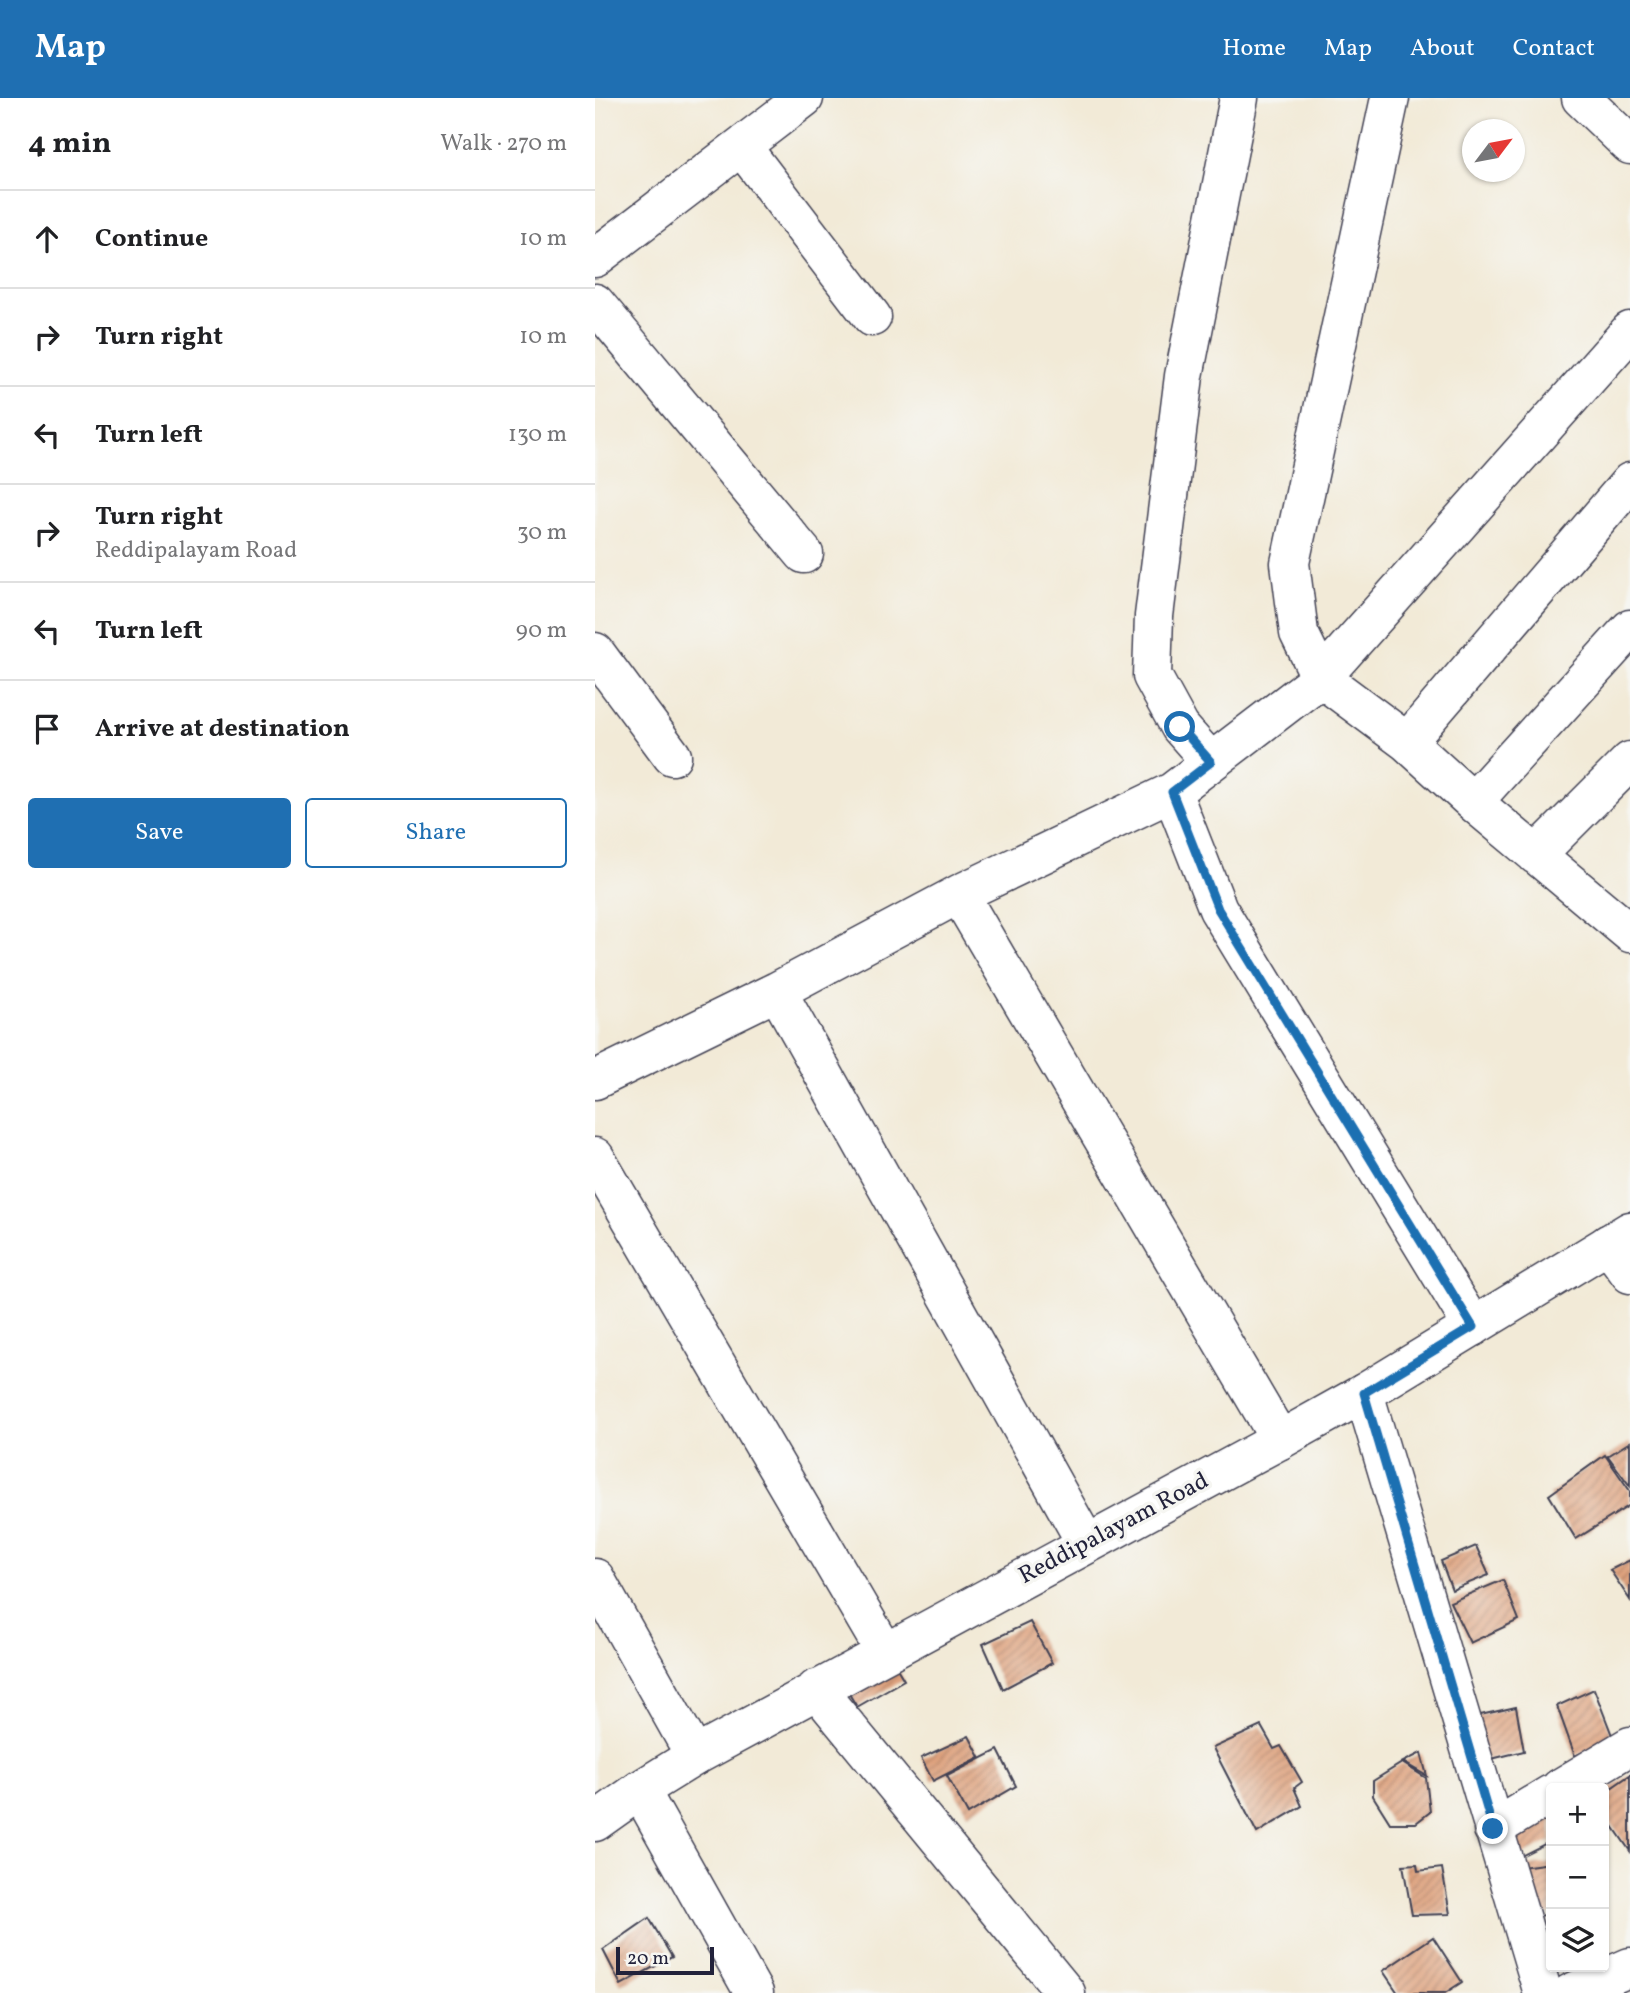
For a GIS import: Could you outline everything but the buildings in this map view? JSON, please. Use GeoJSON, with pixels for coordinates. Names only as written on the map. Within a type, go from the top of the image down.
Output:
{"type":"FeatureCollection","features":[{"type":"Feature","properties":{"kind":"street"},"geometry":{"type":"LineString","coordinates":[[595,258],[804,98]]}},
{"type":"Feature","properties":{"kind":"street"},"geometry":{"type":"LineString","coordinates":[[1211,762],[1180,727],[1152,677],[1154,616],[1184,376],[1239,98]]}},
{"type":"Feature","properties":{"kind":"street"},"geometry":{"type":"LineString","coordinates":[[1390,98],[1290,563],[1299,633],[1321,678],[1407,742],[1473,802],[1630,933]]}},
{"type":"Feature","properties":{"kind":"street"},"geometry":{"type":"LineString","coordinates":[[1581,98],[1630,145]]}},
{"type":"Feature","properties":{"kind":"street"},"geometry":{"type":"LineString","coordinates":[[742,147],[872,317]]}},
{"type":"Feature","properties":{"kind":"street"},"geometry":{"type":"LineString","coordinates":[[595,303],[804,554]]}},
{"type":"Feature","properties":{"kind":"street"},"geometry":{"type":"LineString","coordinates":[[595,1080],[777,991],[959,894],[1172,792],[1321,678],[1630,331]]}},
{"type":"Feature","properties":{"kind":"street"},"geometry":{"type":"LineString","coordinates":[[1407,742],[1630,482]]}},
{"type":"Feature","properties":{"kind":"street"},"geometry":{"type":"LineString","coordinates":[[1473,802],[1630,629]]}},
{"type":"Feature","properties":{"kind":"street"},"geometry":{"type":"LineString","coordinates":[[595,652],[672,756]]}},
{"type":"Feature","properties":{"kind":"street"},"geometry":{"type":"LineString","coordinates":[[1536,855],[1630,761]]}},
{"type":"Feature","properties":{"kind":"street"},"geometry":{"type":"LineString","coordinates":[[1172,792],[1218,909],[1473,1327]]}},
{"type":"Feature","properties":{"kind":"street"},"geometry":{"type":"LineString","coordinates":[[959,894],[1280,1440]]}},
{"type":"Feature","properties":{"kind":"street"},"geometry":{"type":"LineString","coordinates":[[777,991],[1086,1543]]}},
{"type":"Feature","properties":{"kind":"street"},"geometry":{"type":"LineString","coordinates":[[595,1157],[885,1652]]}},
{"type":"Feature","properties":{"kind":"street","name":"Reddipalayam Road"},"geometry":{"type":"LineString","coordinates":[[595,1822],[695,1756],[1280,1440],[1473,1327],[1623,1250]]}},
{"type":"Feature","properties":{"kind":"street"},"geometry":{"type":"LineString","coordinates":[[1364,1393],[1543,1993]]}},
{"type":"Feature","properties":{"kind":"street"},"geometry":{"type":"LineString","coordinates":[[595,1578],[695,1756]]}},
{"type":"Feature","properties":{"kind":"street"},"geometry":{"type":"LineString","coordinates":[[816,1689],[1066,1993]]}},
{"type":"Feature","properties":{"kind":"street"},"geometry":{"type":"LineString","coordinates":[[1568,1783],[1630,1746]]}},
{"type":"Feature","properties":{"kind":"street"},"geometry":{"type":"LineString","coordinates":[[640,1790],[754,1993]]}},
{"type":"Feature","properties":{"kind":"street"},"geometry":{"type":"LineString","coordinates":[[1493,1829],[1546,1797]]}},
{"type":"Feature","properties":{"kind":"street"},"geometry":{"type":"LineString","coordinates":[[1571,1993],[1630,1967]]}},
{"type":"Feature","properties":{"kind":"route"},"geometry":{"type":"LineString","coordinates":[[1180,727],[1211,762],[1172,792],[1218,909],[1473,1327],[1364,1393],[1493,1829]]}}]}
